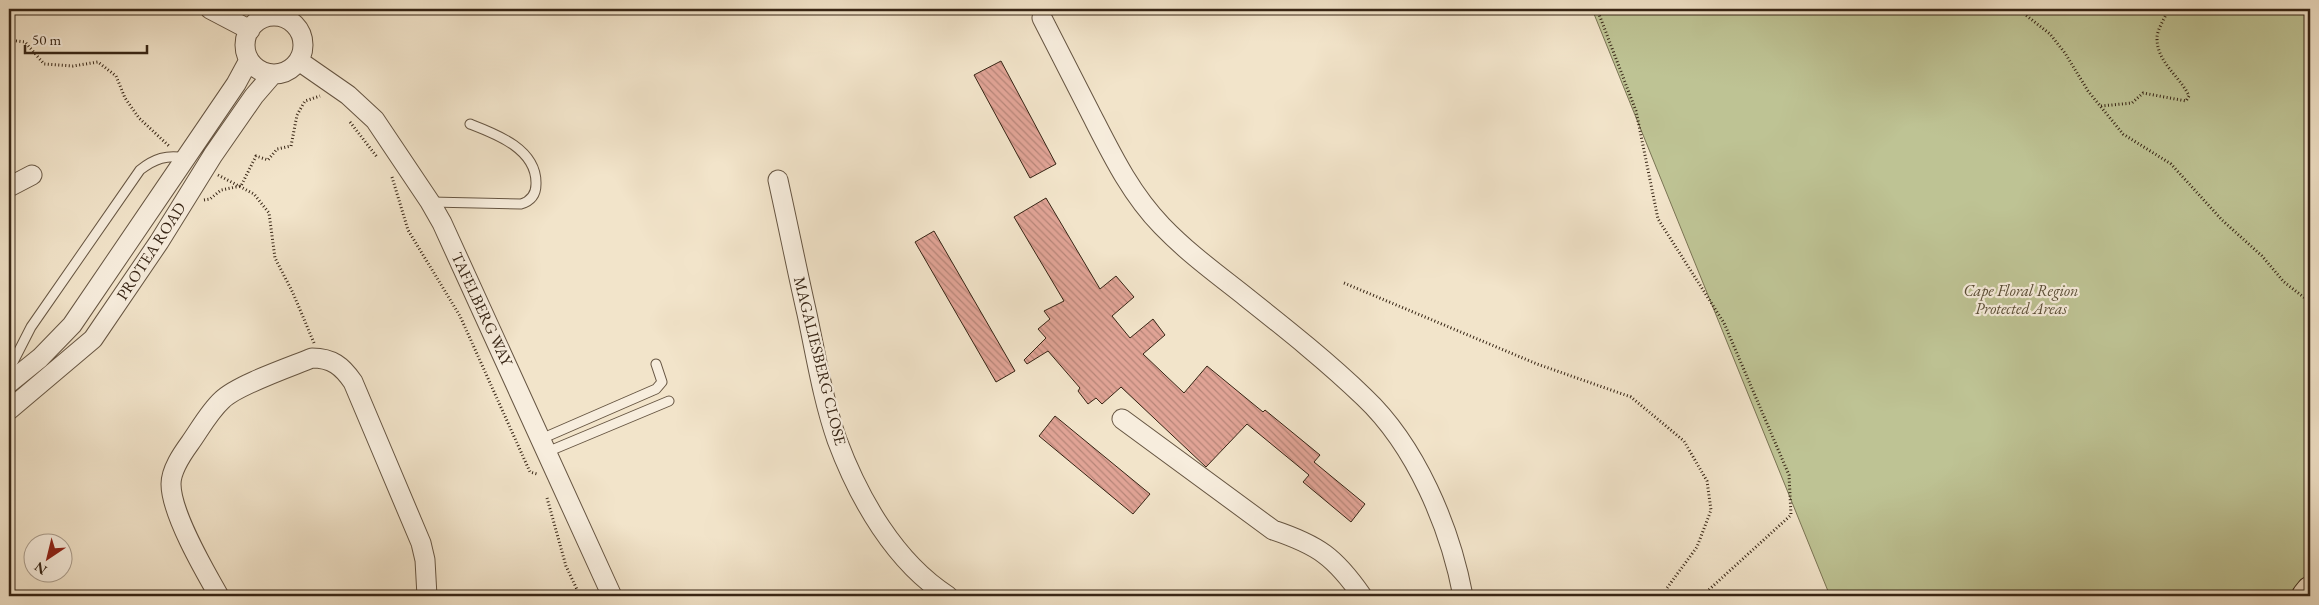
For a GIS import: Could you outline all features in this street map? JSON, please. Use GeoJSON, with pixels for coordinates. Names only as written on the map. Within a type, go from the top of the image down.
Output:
{"type":"FeatureCollection","features":[{"type":"Feature","properties":{"kind":"main road"},"geometry":{"type":"LineString","coordinates":[[2306,596],[2310,591]]}},
{"type":"Feature","properties":{"kind":"street"},"geometry":{"type":"LineString","coordinates":[[210,9],[250,30]]}},
{"type":"Feature","properties":{"kind":"street"},"geometry":{"type":"LineString","coordinates":[[283,13],[299,30],[303,42],[299,61],[283,73],[263,72],[249,60],[246,50],[246,39],[250,30],[264,18],[283,13]]}},
{"type":"Feature","properties":{"kind":"street"},"geometry":{"type":"LineString","coordinates":[[1042,18],[1118,168],[1134,193],[1162,226],[1210,271],[1245,296],[1365,397],[1396,436],[1417,468],[1436,506],[1449,539],[1463,596]]}},
{"type":"Feature","properties":{"kind":"street","name":"PROTEA ROAD"},"geometry":{"type":"LineString","coordinates":[[9,383],[40,358],[69,329],[236,84],[249,60]]}},
{"type":"Feature","properties":{"kind":"street","name":"TAFELBERG WAY"},"geometry":{"type":"LineString","coordinates":[[299,61],[332,82],[364,108],[375,120],[391,163],[428,198],[442,223],[612,596]]}},
{"type":"Feature","properties":{"kind":"street","name":"PROTEA ROAD"},"geometry":{"type":"LineString","coordinates":[[9,410],[93,339],[190,202],[213,155],[254,96],[273,74]]}},
{"type":"Feature","properties":{"kind":"street"},"geometry":{"type":"LineString","coordinates":[[9,187],[32,175]]}},
{"type":"Feature","properties":{"kind":"street","name":"MAGALIESBERG CLOSE"},"geometry":{"type":"LineString","coordinates":[[778,180],[810,331],[837,440],[854,480],[888,537],[909,563],[934,587],[948,596]]}},
{"type":"Feature","properties":{"kind":"street"},"geometry":{"type":"LineString","coordinates":[[164,190],[190,202]]}},
{"type":"Feature","properties":{"kind":"street"},"geometry":{"type":"LineString","coordinates":[[69,329],[93,339]]}},
{"type":"Feature","properties":{"kind":"street"},"geometry":{"type":"LineString","coordinates":[[219,596],[188,539],[176,506],[171,482],[174,472],[183,453],[222,399],[236,390],[312,358],[323,358],[344,368],[353,382],[421,543],[427,596]]}},
{"type":"Feature","properties":{"kind":"street"},"geometry":{"type":"LineString","coordinates":[[1122,419],[1273,530],[1295,537],[1322,551],[1344,569],[1362,596]]}},
{"type":"Feature","properties":{"kind":"lane"},"geometry":{"type":"LineString","coordinates":[[428,198],[521,204],[536,192],[535,172],[521,151],[494,133],[470,124]]}},
{"type":"Feature","properties":{"kind":"lane"},"geometry":{"type":"LineString","coordinates":[[9,370],[31,327],[140,170],[152,161],[161,158],[175,156],[186,158]]}},
{"type":"Feature","properties":{"kind":"lane"},"geometry":{"type":"LineString","coordinates":[[544,445],[656,389],[662,382],[656,364]]}},
{"type":"Feature","properties":{"kind":"lane"},"geometry":{"type":"LineString","coordinates":[[544,445],[669,401]]}},
{"type":"Feature","properties":{"kind":"path"},"geometry":{"type":"LineString","coordinates":[[1597,9],[1636,111],[1658,219],[1724,323],[1789,475],[1791,515],[1702,596]]}},
{"type":"Feature","properties":{"kind":"path"},"geometry":{"type":"LineString","coordinates":[[2018,9],[2050,34],[2123,134],[2171,164],[2222,220],[2262,256],[2284,282],[2310,302]]}},
{"type":"Feature","properties":{"kind":"path"},"geometry":{"type":"LineString","coordinates":[[2101,106],[2132,103],[2143,93],[2186,101],[2189,96],[2183,83],[2170,71],[2161,56],[2156,37],[2169,9]]}},
{"type":"Feature","properties":{"kind":"path"},"geometry":{"type":"LineString","coordinates":[[9,40],[25,42],[44,64],[73,66],[98,62],[116,76],[125,98],[139,118],[170,146]]}},
{"type":"Feature","properties":{"kind":"path"},"geometry":{"type":"LineString","coordinates":[[190,202],[210,199],[221,190],[241,186],[256,156],[268,160],[277,149],[291,146],[297,115],[305,101],[320,96],[327,100]]}},
{"type":"Feature","properties":{"kind":"path"},"geometry":{"type":"LineString","coordinates":[[349,120],[371,151],[391,163],[408,230],[460,316],[530,472],[539,475]]}},
{"type":"Feature","properties":{"kind":"path"},"geometry":{"type":"LineString","coordinates":[[215,174],[254,194],[269,213],[275,258],[293,293],[315,346],[323,358]]}},
{"type":"Feature","properties":{"kind":"path"},"geometry":{"type":"LineString","coordinates":[[1344,283],[1537,364],[1631,397],[1684,441],[1707,480],[1711,510],[1697,547],[1667,588],[1666,596]]}},
{"type":"Feature","properties":{"kind":"path"},"geometry":{"type":"LineString","coordinates":[[544,491],[556,524],[566,566],[580,596]]}},
{"type":"Feature","properties":{"kind":"green space","name":"Cape Floral Region Protected Areas"},"geometry":{"type":"Polygon","coordinates":[[[1592,9],[2310,9],[2310,596],[1830,596],[1592,9]]]}},
{"type":"Feature","properties":{"kind":"building"},"geometry":{"type":"Polygon","coordinates":[[[1001,61],[1056,164],[1030,178],[974,75],[1001,61]]]}},
{"type":"Feature","properties":{"kind":"building"},"geometry":{"type":"Polygon","coordinates":[[[1046,198],[1100,289],[1116,276],[1134,297],[1112,316],[1130,338],[1153,319],[1165,335],[1143,354],[1184,393],[1207,366],[1263,412],[1265,410],[1320,455],[1314,462],[1365,504],[1351,522],[1303,482],[1309,475],[1247,424],[1206,467],[1121,387],[1102,404],[1096,398],[1088,404],[1078,391],[1080,388],[1048,351],[1027,364],[1024,360],[1046,338],[1038,329],[1050,319],[1044,311],[1064,301],[1014,217],[1046,198]]]}},
{"type":"Feature","properties":{"kind":"building"},"geometry":{"type":"Polygon","coordinates":[[[934,231],[1015,371],[996,382],[915,242],[934,231]]]}},
{"type":"Feature","properties":{"kind":"building"},"geometry":{"type":"Polygon","coordinates":[[[1055,416],[1150,494],[1133,514],[1039,436],[1055,416]]]}}]}
